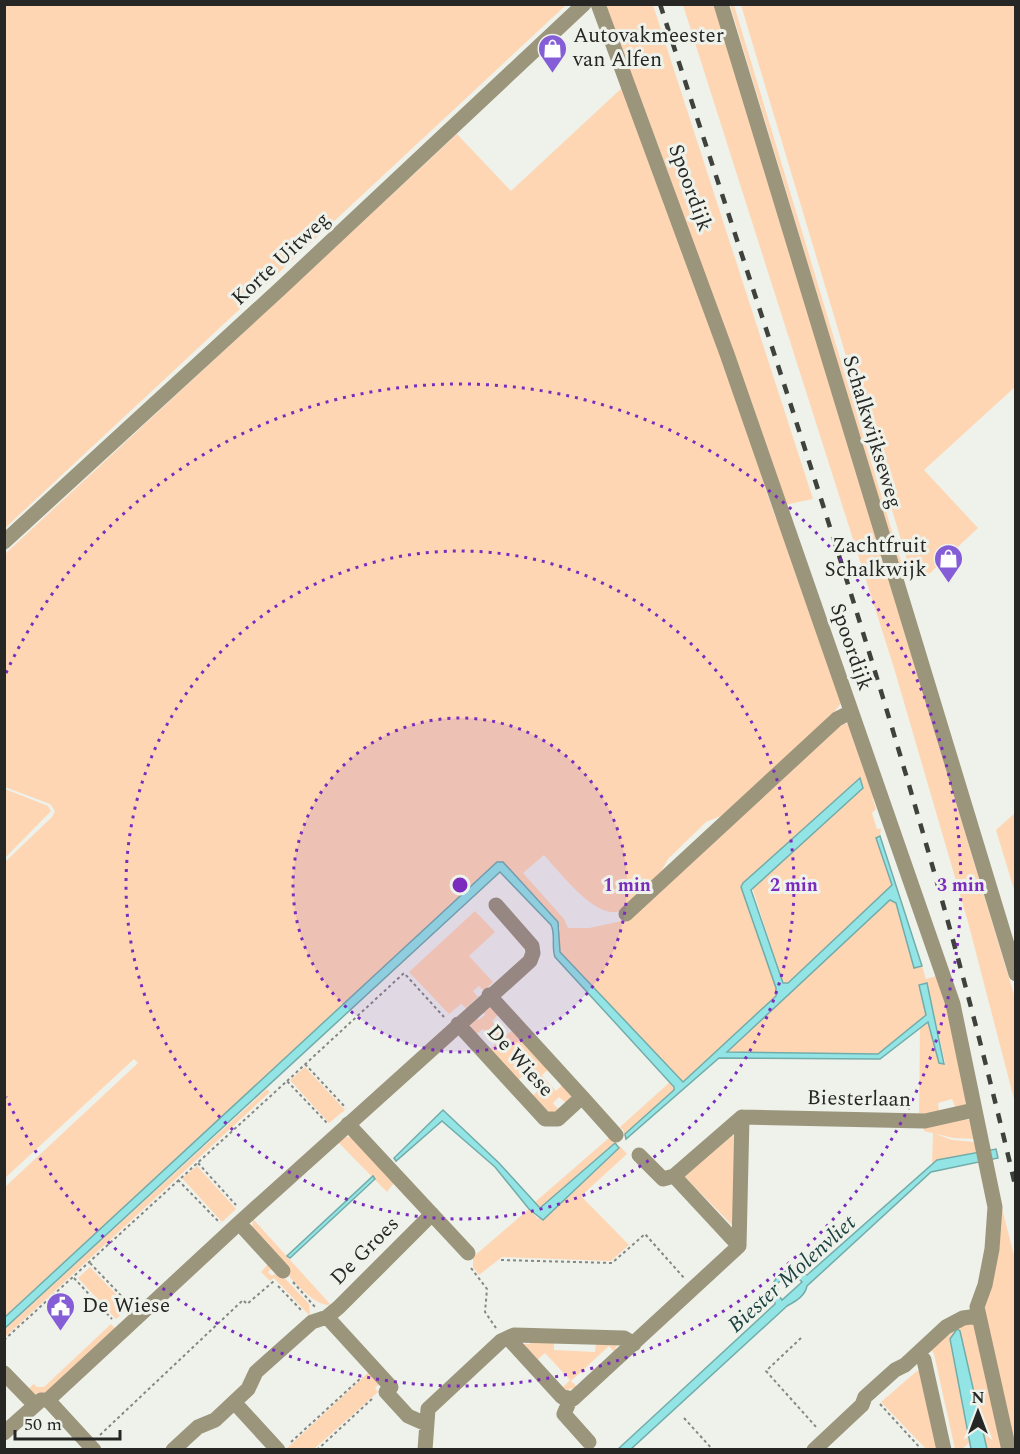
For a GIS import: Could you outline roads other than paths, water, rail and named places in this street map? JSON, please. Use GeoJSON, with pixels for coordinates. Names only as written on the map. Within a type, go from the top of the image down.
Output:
{"type":"FeatureCollection","features":[{"type":"Feature","properties":{"kind":"street","name":"Korte Uitweg"},"geometry":{"type":"LineString","coordinates":[[4,542],[280,289],[584,4]]}},
{"type":"Feature","properties":{"kind":"street","name":"Spoordijk"},"geometry":{"type":"LineString","coordinates":[[598,4],[712,310],[953,1004],[996,1218],[978,1316]]}},
{"type":"Feature","properties":{"kind":"street","name":"Schalkwijkseweg"},"geometry":{"type":"LineString","coordinates":[[721,4],[1016,974]]}},
{"type":"Feature","properties":{"kind":"street"},"geometry":{"type":"LineString","coordinates":[[626,914],[837,719],[851,712]]}},
{"type":"Feature","properties":{"kind":"street","name":"De Wiese"},"geometry":{"type":"LineString","coordinates":[[42,1403],[489,995],[530,961],[533,953],[528,939],[496,904]]}},
{"type":"Feature","properties":{"kind":"street","name":"De Wiese"},"geometry":{"type":"LineString","coordinates":[[489,995],[616,1135]]}},
{"type":"Feature","properties":{"kind":"street","name":"De Wiese"},"geometry":{"type":"LineString","coordinates":[[456,1026],[545,1119],[558,1119],[582,1097]]}},
{"type":"Feature","properties":{"kind":"street","name":"Biesterlaan"},"geometry":{"type":"LineString","coordinates":[[742,1118],[925,1121],[974,1110]]}},
{"type":"Feature","properties":{"kind":"street"},"geometry":{"type":"LineString","coordinates":[[639,1155],[663,1179],[674,1176],[742,1118]]}},
{"type":"Feature","properties":{"kind":"street"},"geometry":{"type":"LineString","coordinates":[[589,1442],[564,1414],[570,1400],[577,1397],[739,1246],[742,1118]]}},
{"type":"Feature","properties":{"kind":"street","name":"De Groes"},"geometry":{"type":"LineString","coordinates":[[346,1125],[468,1253]]}},
{"type":"Feature","properties":{"kind":"street"},"geometry":{"type":"LineString","coordinates":[[674,1176],[739,1246]]}},
{"type":"Feature","properties":{"kind":"street","name":"De Groes"},"geometry":{"type":"LineString","coordinates":[[173,1449],[198,1427],[215,1420],[248,1389],[256,1372],[320,1319],[432,1214]]}},
{"type":"Feature","properties":{"kind":"street"},"geometry":{"type":"LineString","coordinates":[[238,1224],[283,1271]]}},
{"type":"Feature","properties":{"kind":"street"},"geometry":{"type":"LineString","coordinates":[[814,1449],[862,1405],[869,1393],[954,1321],[978,1316],[1009,1449]]}},
{"type":"Feature","properties":{"kind":"street","name":"De Groes"},"geometry":{"type":"LineString","coordinates":[[320,1319],[373,1367],[391,1387],[386,1392],[408,1416],[426,1424]]}},
{"type":"Feature","properties":{"kind":"street"},"geometry":{"type":"LineString","coordinates":[[425,1449],[428,1409],[507,1339],[523,1333],[624,1338],[634,1344]]}},
{"type":"Feature","properties":{"kind":"street"},"geometry":{"type":"LineString","coordinates":[[507,1339],[562,1397],[570,1400]]}},
{"type":"Feature","properties":{"kind":"street"},"geometry":{"type":"LineString","coordinates":[[918,1353],[924,1360],[944,1449]]}},
{"type":"Feature","properties":{"kind":"street"},"geometry":{"type":"LineString","coordinates":[[4,1373],[92,1447]]}},
{"type":"Feature","properties":{"kind":"street"},"geometry":{"type":"LineString","coordinates":[[234,1402],[284,1446]]}},
{"type":"Feature","properties":{"kind":"street"},"geometry":{"type":"LineString","coordinates":[[4,1434],[42,1403]]}},
{"type":"Feature","properties":{"kind":"water"},"geometry":{"type":"Polygon","coordinates":[[[860,778],[863,788],[751,890],[783,983],[788,983],[892,885],[876,838],[880,836],[922,966],[914,968],[896,903],[890,900],[727,1052],[878,1054],[926,1015],[919,985],[927,983],[944,1064],[939,1063],[928,1022],[880,1059],[719,1058],[626,1139],[625,1134],[674,1090],[674,1087],[555,957],[551,925],[500,872],[5,1328],[5,1317],[497,862],[503,862],[558,922],[560,952],[683,1082],[776,996],[776,988],[741,887],[743,883],[860,778]]]}},
{"type":"Feature","properties":{"kind":"water"},"geometry":{"type":"Polygon","coordinates":[[[443,1110],[499,1163],[540,1208],[615,1143],[619,1148],[543,1220],[529,1209],[495,1167],[442,1121],[396,1161],[394,1158],[443,1110]]]}},
{"type":"Feature","properties":{"kind":"water","name":"Biester Molenvliet"},"geometry":{"type":"Polygon","coordinates":[[[996,1149],[998,1158],[931,1172],[807,1286],[800,1298],[787,1306],[631,1449],[617,1450],[775,1304],[772,1285],[779,1274],[791,1269],[807,1275],[937,1160],[996,1149]],[[787,1275],[777,1284],[778,1294],[782,1300],[802,1282],[796,1276],[787,1275]]]}},
{"type":"Feature","properties":{"kind":"water"},"geometry":{"type":"Polygon","coordinates":[[[373,1176],[375,1179],[290,1258],[287,1256],[373,1176]]]}},
{"type":"Feature","properties":{"kind":"water"},"geometry":{"type":"Polygon","coordinates":[[[957,1329],[960,1331],[987,1449],[971,1449],[950,1339],[957,1329]]]}},
{"type":"Feature","properties":{"kind":"railway"},"geometry":{"type":"LineString","coordinates":[[660,4],[804,446],[896,741],[979,1039],[1016,1189]]}},
{"type":"Feature","properties":{"kind":"place","name":"Autovakmeester van Alfen"},"geometry":{"type":"Point","coordinates":[552,74]}},
{"type":"Feature","properties":{"kind":"place","name":"Zachtfruit Schalkwijk"},"geometry":{"type":"Point","coordinates":[948,584]}},
{"type":"Feature","properties":{"kind":"place","name":"De Wiese"},"geometry":{"type":"Point","coordinates":[61,1332]}}]}
